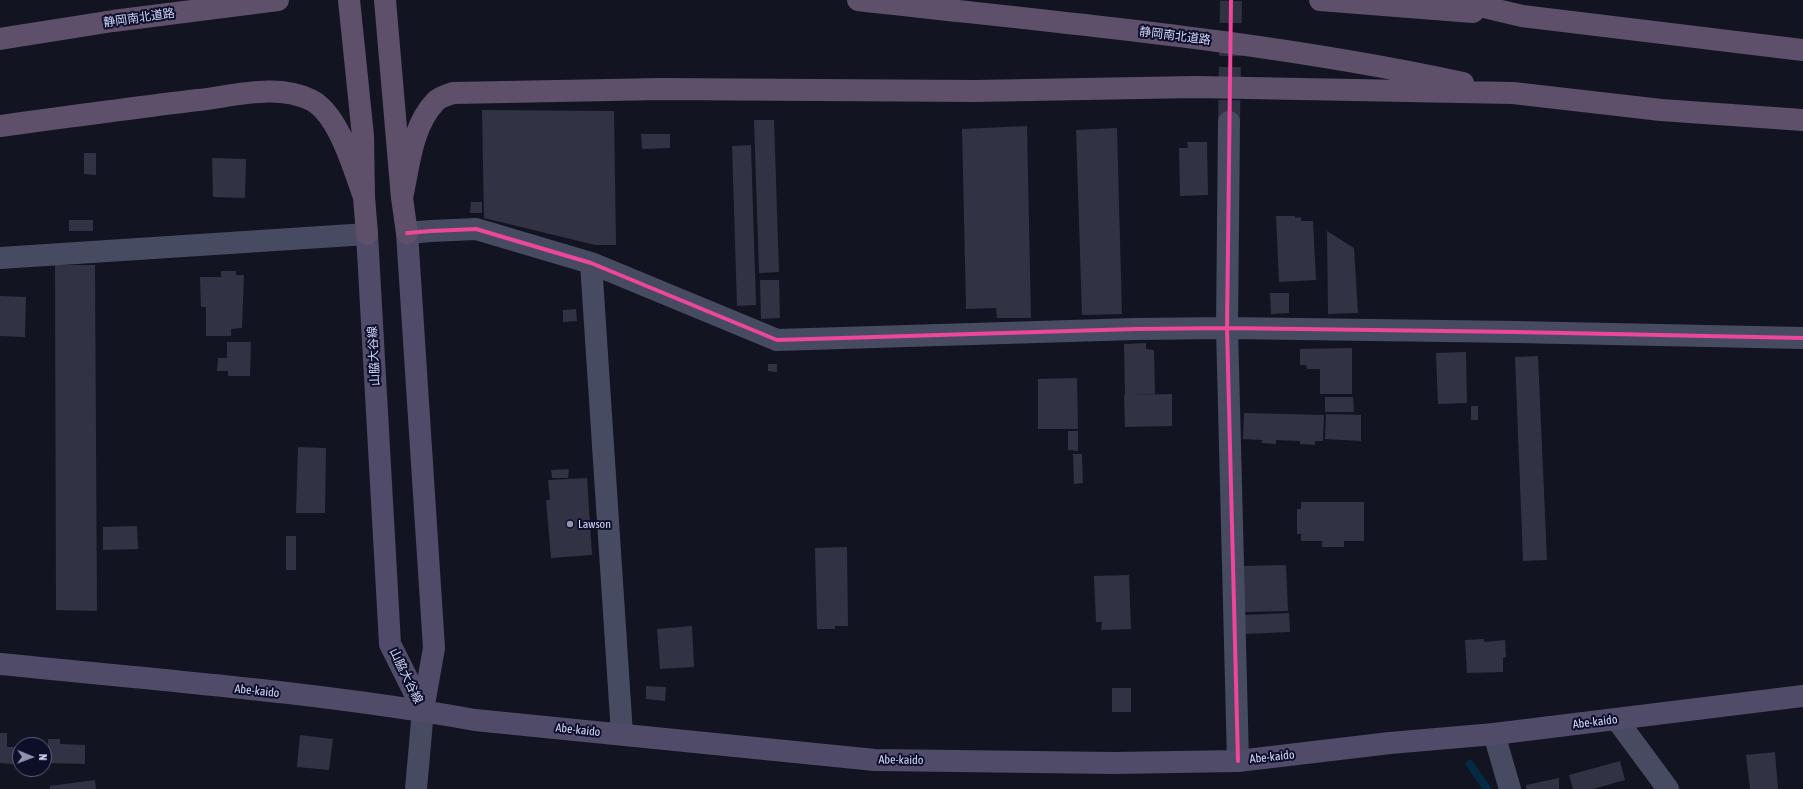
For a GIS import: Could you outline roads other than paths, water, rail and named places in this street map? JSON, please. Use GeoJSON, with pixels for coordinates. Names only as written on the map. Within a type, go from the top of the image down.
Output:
{"type":"FeatureCollection","features":[{"type":"Feature","properties":{"kind":"highway","name":"静岡南北道路"},"geometry":{"type":"LineString","coordinates":[[0,39],[113,21],[278,0]]}},
{"type":"Feature","properties":{"kind":"highway"},"geometry":{"type":"LineString","coordinates":[[349,0],[363,136],[364,197],[367,234]]}},
{"type":"Feature","properties":{"kind":"highway"},"geometry":{"type":"LineString","coordinates":[[385,0],[402,198],[407,233]]}},
{"type":"Feature","properties":{"kind":"highway","name":"静岡南北道路"},"geometry":{"type":"LineString","coordinates":[[858,0],[1189,38],[1388,67],[1513,93]]}},
{"type":"Feature","properties":{"kind":"highway"},"geometry":{"type":"LineString","coordinates":[[1320,0],[1522,16],[1803,50]]}},
{"type":"Feature","properties":{"kind":"highway"},"geometry":{"type":"LineString","coordinates":[[1455,0],[1522,16]]}},
{"type":"Feature","properties":{"kind":"highway"},"geometry":{"type":"LineString","coordinates":[[402,198],[416,137],[425,115],[437,100],[453,92],[662,89],[975,91],[1195,87],[1513,93],[1661,110],[1803,120]]}},
{"type":"Feature","properties":{"kind":"highway"},"geometry":{"type":"LineString","coordinates":[[0,126],[132,107],[266,92],[290,94],[312,101],[324,111],[342,137],[364,197]]}},
{"type":"Feature","properties":{"kind":"main road","name":"山脇大谷線"},"geometry":{"type":"LineString","coordinates":[[407,233],[434,648],[423,710]]}},
{"type":"Feature","properties":{"kind":"main road","name":"山脇大谷線"},"geometry":{"type":"LineString","coordinates":[[367,234],[390,644],[423,710]]}},
{"type":"Feature","properties":{"kind":"main road","name":"Abe-kaido"},"geometry":{"type":"LineString","coordinates":[[0,664],[328,698],[423,710],[475,720],[875,760],[1114,762],[1238,760],[1390,743],[1494,734],[1803,696]]}},
{"type":"Feature","properties":{"kind":"street"},"geometry":{"type":"LineString","coordinates":[[1229,122],[1227,328],[1238,760]]}},
{"type":"Feature","properties":{"kind":"street"},"geometry":{"type":"LineString","coordinates":[[407,233],[476,229],[592,263],[777,340],[1135,329],[1227,328],[1803,338]]}},
{"type":"Feature","properties":{"kind":"street"},"geometry":{"type":"LineString","coordinates":[[0,258],[367,234]]}},
{"type":"Feature","properties":{"kind":"street"},"geometry":{"type":"LineString","coordinates":[[592,263],[622,734]]}},
{"type":"Feature","properties":{"kind":"street"},"geometry":{"type":"LineString","coordinates":[[416,789],[423,710]]}},
{"type":"Feature","properties":{"kind":"street"},"geometry":{"type":"LineString","coordinates":[[1617,720],[1668,789]]}},
{"type":"Feature","properties":{"kind":"street"},"geometry":{"type":"LineString","coordinates":[[1494,734],[1510,789]]}},
{"type":"Feature","properties":{"kind":"waterway"},"geometry":{"type":"LineString","coordinates":[[1470,764],[1487,789]]}},
{"type":"Feature","properties":{"kind":"tunnel"},"geometry":{"type":"LineString","coordinates":[[1229,122],[1231,0]]}},
{"type":"Feature","properties":{"kind":"place","name":"Lawson"},"geometry":{"type":"Point","coordinates":[570,524]}}]}
